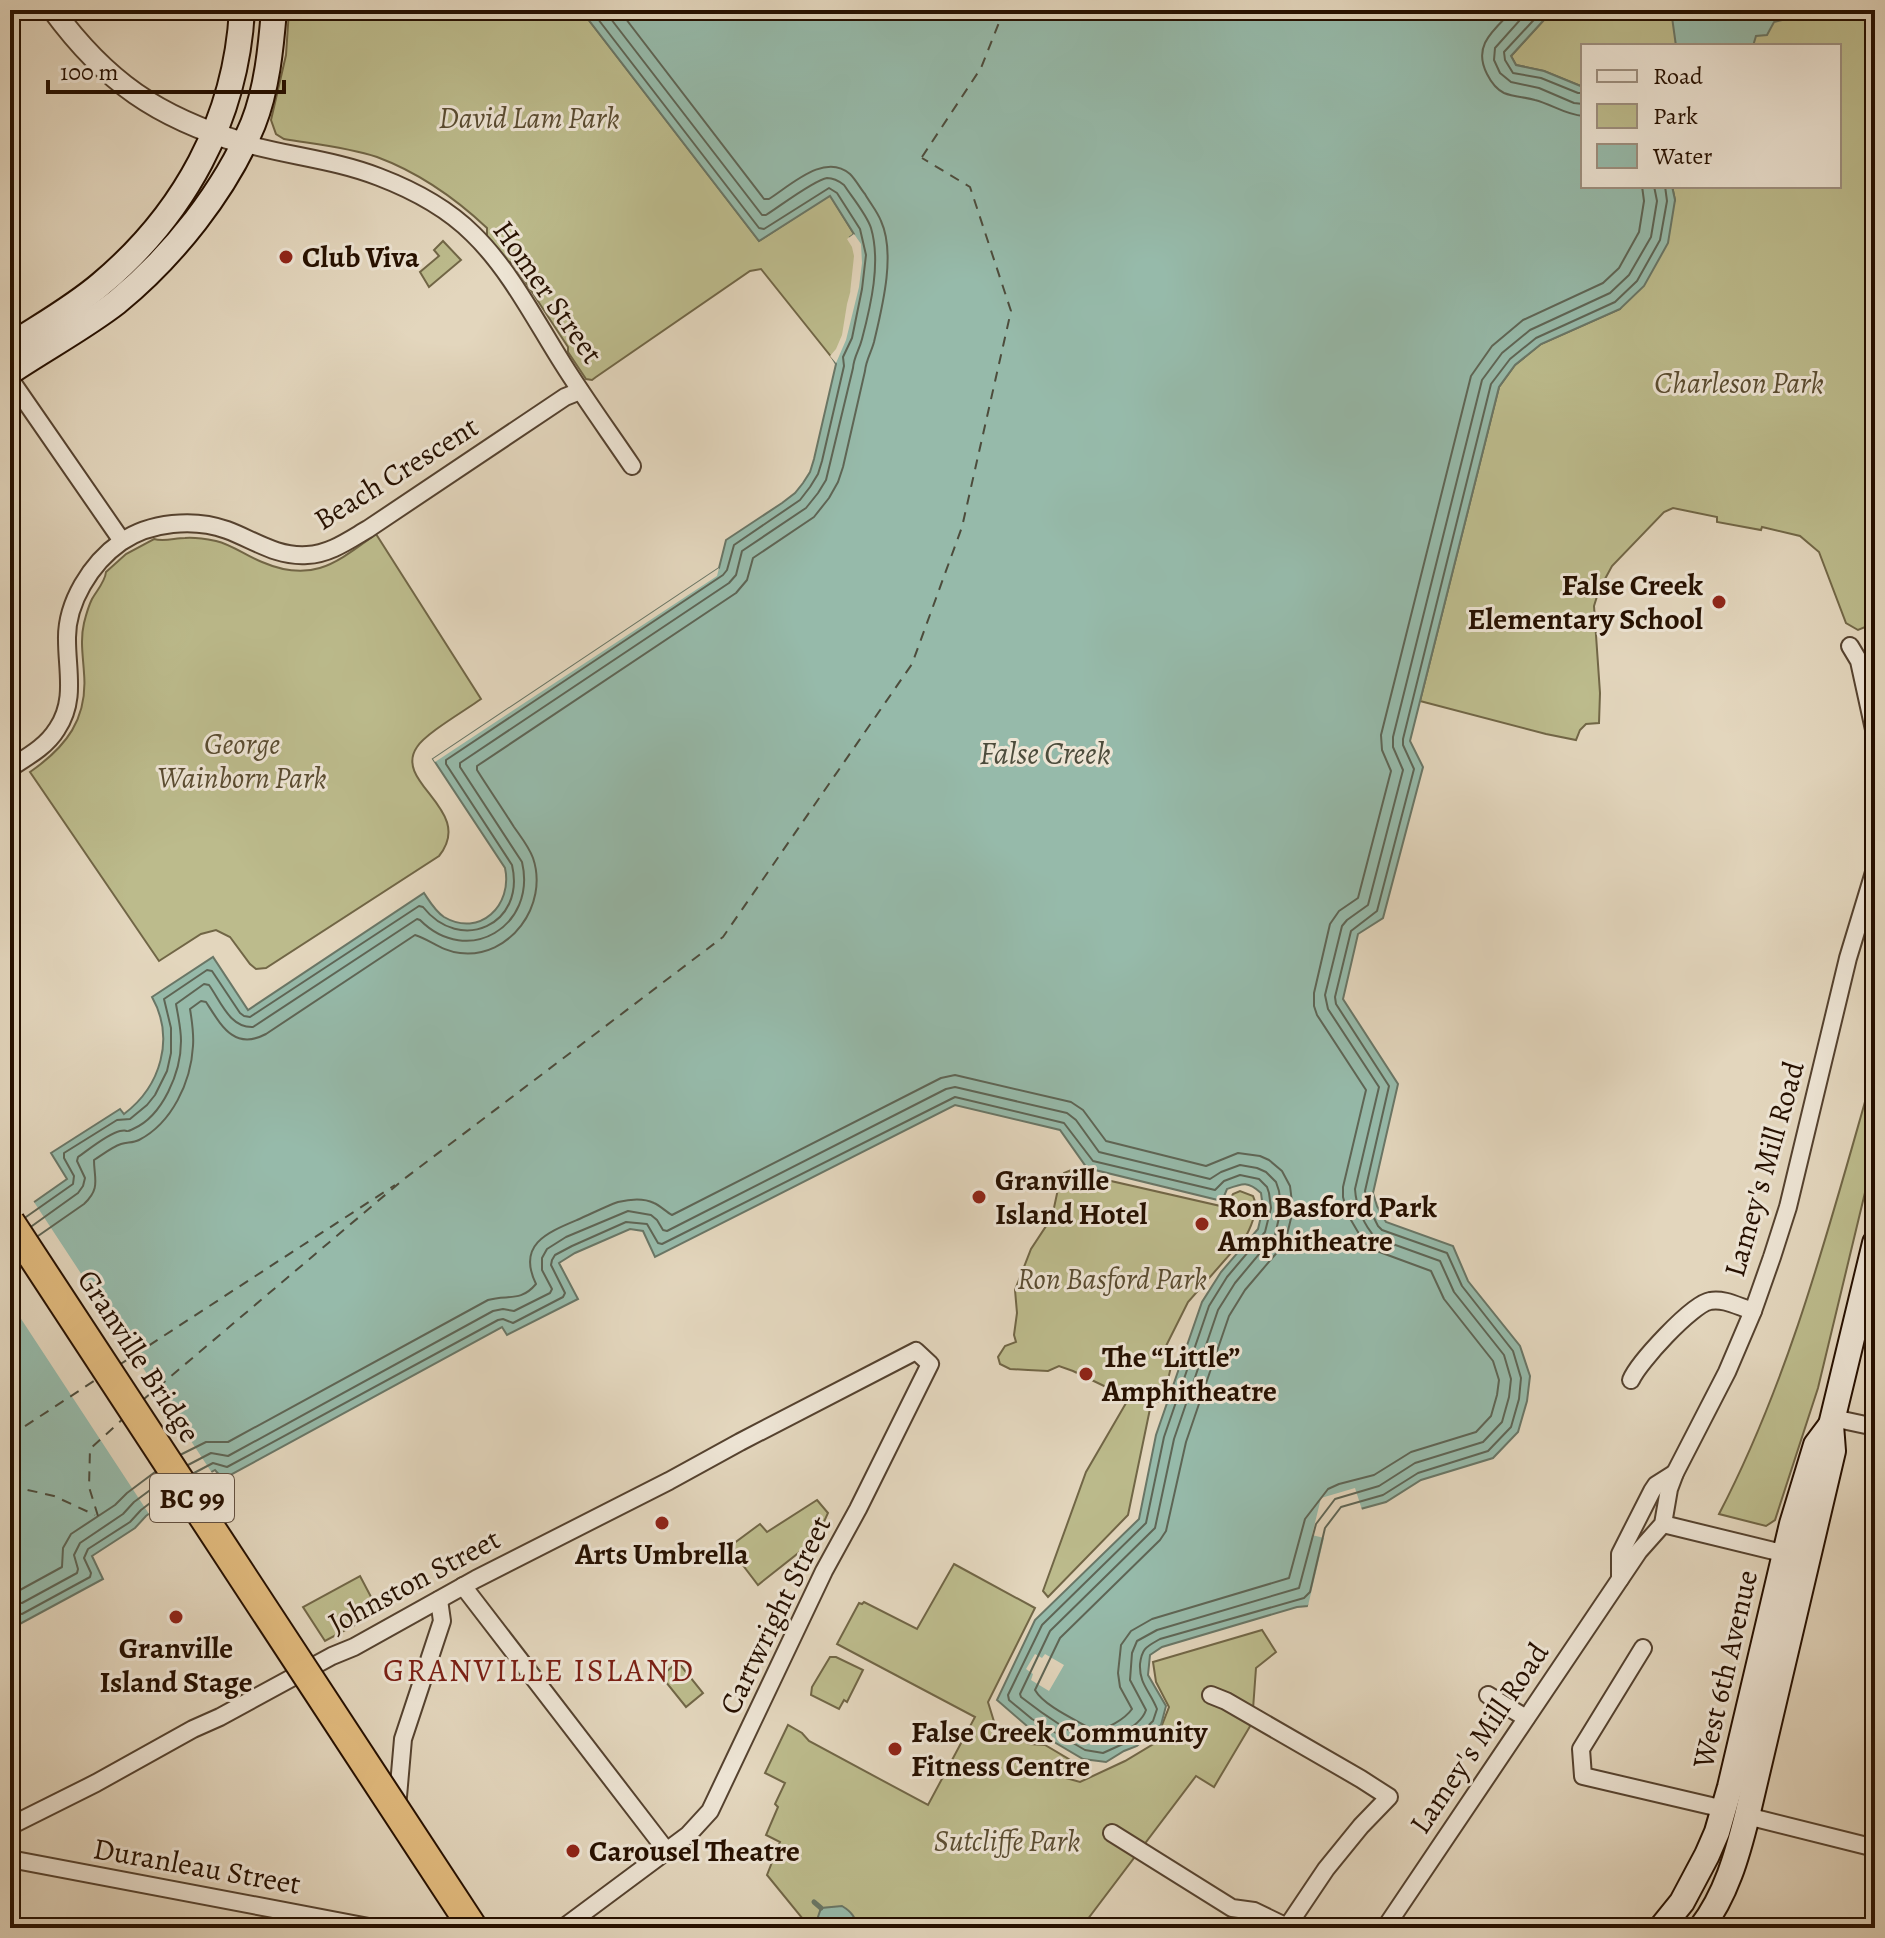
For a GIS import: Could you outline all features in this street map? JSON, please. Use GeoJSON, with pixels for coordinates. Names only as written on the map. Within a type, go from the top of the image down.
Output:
{"type":"FeatureCollection","features":[{"type":"Feature","properties":{"kind":"highway","name":"Granville Bridge"},"geometry":{"type":"LineString","coordinates":[[10,1222],[471,1928]]}},
{"type":"Feature","properties":{"kind":"main road"},"geometry":{"type":"LineString","coordinates":[[10,346],[83,298],[129,258],[156,230],[184,190],[204,156],[223,113],[242,10]]}},
{"type":"Feature","properties":{"kind":"main road"},"geometry":{"type":"LineString","coordinates":[[10,372],[116,303],[175,246],[205,208],[253,123],[270,51],[274,10]]}},
{"type":"Feature","properties":{"kind":"main road","name":"West 6th Avenue"},"geometry":{"type":"LineString","coordinates":[[1682,1902],[1707,1855],[1724,1809],[1796,1557],[1833,1451],[1832,1421],[1875,1243]]}},
{"type":"Feature","properties":{"kind":"main road","name":"West 6th Avenue"},"geometry":{"type":"LineString","coordinates":[[1720,1899],[1732,1870],[1747,1816],[1796,1557]]}},
{"type":"Feature","properties":{"kind":"main road"},"geometry":{"type":"LineString","coordinates":[[1701,1928],[1720,1899]]}},
{"type":"Feature","properties":{"kind":"main road"},"geometry":{"type":"LineString","coordinates":[[1661,1928],[1682,1902]]}},
{"type":"Feature","properties":{"kind":"street","name":"Homer Street"},"geometry":{"type":"LineString","coordinates":[[53,10],[92,58],[119,83],[158,109],[193,127],[243,143],[377,176],[414,193],[462,224],[502,268],[632,466]]}},
{"type":"Feature","properties":{"kind":"street"},"geometry":{"type":"LineString","coordinates":[[10,379],[122,541]]}},
{"type":"Feature","properties":{"kind":"street","name":"Beach Crescent"},"geometry":{"type":"LineString","coordinates":[[10,768],[37,751],[62,722],[70,687],[67,643],[71,614],[92,569],[122,541],[156,527],[186,523],[228,531],[273,551],[306,555],[326,552],[368,529],[565,397],[580,391]]}},
{"type":"Feature","properties":{"kind":"street"},"geometry":{"type":"LineString","coordinates":[[1850,646],[1859,661],[1875,734]]}},
{"type":"Feature","properties":{"kind":"street","name":"Lamey's Mill Road"},"geometry":{"type":"LineString","coordinates":[[1385,1928],[1639,1551],[1666,1525],[1669,1489],[1675,1473],[1727,1372],[1753,1311],[1788,1207],[1848,958],[1875,869]]}},
{"type":"Feature","properties":{"kind":"street"},"geometry":{"type":"LineString","coordinates":[[1631,1380],[1635,1371],[1699,1305],[1722,1300],[1753,1311]]}},
{"type":"Feature","properties":{"kind":"street","name":"Cartwright Street"},"geometry":{"type":"LineString","coordinates":[[563,1928],[688,1835],[710,1811],[824,1571],[930,1364],[916,1351],[845,1388]]}},
{"type":"Feature","properties":{"kind":"street","name":"Johnston Street"},"geometry":{"type":"LineString","coordinates":[[10,1826],[845,1388]]}},
{"type":"Feature","properties":{"kind":"street"},"geometry":{"type":"LineString","coordinates":[[1832,1421],[1875,1427]]}},
{"type":"Feature","properties":{"kind":"street","name":"Lamey's Mill Road"},"geometry":{"type":"LineString","coordinates":[[1620,1579],[1620,1554],[1639,1517],[1656,1485],[1675,1473]]}},
{"type":"Feature","properties":{"kind":"street"},"geometry":{"type":"LineString","coordinates":[[1666,1525],[1796,1557]]}},
{"type":"Feature","properties":{"kind":"street"},"geometry":{"type":"LineString","coordinates":[[463,1586],[666,1850]]}},
{"type":"Feature","properties":{"kind":"street"},"geometry":{"type":"LineString","coordinates":[[439,1600],[442,1621],[403,1739],[396,1817],[423,1852],[471,1928]]}},
{"type":"Feature","properties":{"kind":"street"},"geometry":{"type":"LineString","coordinates":[[1643,1648],[1581,1749],[1583,1776],[1724,1809]]}},
{"type":"Feature","properties":{"kind":"street"},"geometry":{"type":"LineString","coordinates":[[1112,1833],[1232,1908],[1254,1911],[1287,1927],[1326,1869],[1389,1797],[1211,1695]]}},
{"type":"Feature","properties":{"kind":"street"},"geometry":{"type":"LineString","coordinates":[[1488,1695],[1526,1718]]}},
{"type":"Feature","properties":{"kind":"street"},"geometry":{"type":"LineString","coordinates":[[1747,1816],[1875,1848]]}},
{"type":"Feature","properties":{"kind":"street","name":"Duranleau Street"},"geometry":{"type":"LineString","coordinates":[[10,1859],[298,1921],[374,1928]]}},
{"type":"Feature","properties":{"kind":"street","name":"West 6th Avenue"},"geometry":{"type":"LineString","coordinates":[[1720,1899],[1720,1928]]}},
{"type":"Feature","properties":{"kind":"street","name":"West 6th Avenue"},"geometry":{"type":"LineString","coordinates":[[1676,1928],[1682,1902]]}},
{"type":"Feature","properties":{"kind":"green space","name":"David Lam Park"},"geometry":{"type":"Polygon","coordinates":[[[289,10],[581,10],[759,241],[830,195],[854,234],[858,256],[844,337],[833,359],[761,269],[750,271],[592,380],[586,379],[513,263],[507,261],[487,236],[487,228],[462,206],[422,178],[393,163],[342,148],[284,139],[276,134],[271,120],[286,55],[289,10]]]}},
{"type":"Feature","properties":{"kind":"green space","name":"Charleson Park"},"geometry":{"type":"Polygon","coordinates":[[[1553,10],[1875,10],[1875,623],[1858,630],[1846,623],[1819,552],[1800,536],[1762,527],[1761,530],[1717,522],[1717,517],[1673,508],[1664,512],[1612,566],[1599,590],[1594,606],[1599,723],[1586,724],[1576,740],[1420,701],[1499,387],[1515,365],[1541,344],[1620,309],[1675,200],[1672,188],[1841,188],[1841,44],[1581,44],[1581,86],[1544,71],[1516,65],[1511,56],[1553,10]]]}},
{"type":"Feature","properties":{"kind":"green space"},"geometry":{"type":"Polygon","coordinates":[[[443,241],[461,260],[429,287],[420,272],[439,256],[434,250],[443,241]]]}},
{"type":"Feature","properties":{"kind":"green space","name":"George Wainborn Park"},"geometry":{"type":"Polygon","coordinates":[[[376,534],[481,699],[429,735],[417,747],[412,760],[415,773],[442,811],[448,825],[448,840],[439,856],[266,968],[256,969],[230,937],[216,930],[201,934],[159,961],[30,772],[64,742],[78,718],[84,689],[83,629],[92,599],[106,572],[126,554],[154,539],[216,541],[262,562],[296,571],[324,567],[376,534]]]}},
{"type":"Feature","properties":{"kind":"green space"},"geometry":{"type":"Polygon","coordinates":[[[1875,1067],[1875,1151],[1818,1388],[1775,1520],[1766,1526],[1719,1514],[1745,1461],[1789,1351],[1826,1238],[1875,1067]]]}},
{"type":"Feature","properties":{"kind":"green space","name":"Ron Basford Park"},"geometry":{"type":"Polygon","coordinates":[[[1071,1170],[1225,1207],[1233,1194],[1240,1191],[1253,1196],[1255,1211],[1246,1236],[1188,1302],[1163,1352],[1172,1359],[1170,1369],[1160,1401],[1151,1404],[1128,1515],[1048,1597],[1043,1591],[1086,1472],[1129,1398],[1059,1366],[1048,1371],[1010,1369],[1000,1364],[998,1357],[1005,1346],[1016,1342],[1015,1290],[1031,1249],[1052,1217],[1064,1173],[1071,1170]]]}},
{"type":"Feature","properties":{"kind":"green space"},"geometry":{"type":"Polygon","coordinates":[[[817,1500],[828,1513],[816,1539],[758,1585],[729,1547],[760,1524],[767,1532],[817,1500]]]}},
{"type":"Feature","properties":{"kind":"green space","name":"Sutcliffe Park"},"geometry":{"type":"Polygon","coordinates":[[[954,1564],[1035,1608],[988,1702],[996,1728],[1029,1744],[1045,1745],[1072,1761],[1066,1778],[1080,1782],[1155,1743],[1169,1707],[1156,1682],[1153,1662],[1262,1630],[1276,1652],[1256,1668],[1252,1723],[1214,1787],[1196,1776],[1081,1928],[792,1928],[803,1919],[767,1875],[780,1842],[766,1835],[785,1783],[765,1773],[788,1725],[809,1741],[928,1805],[975,1717],[837,1644],[859,1603],[864,1602],[917,1629],[954,1564]]]}},
{"type":"Feature","properties":{"kind":"green space"},"geometry":{"type":"Polygon","coordinates":[[[360,1576],[379,1612],[325,1641],[303,1607],[360,1576]]]}},
{"type":"Feature","properties":{"kind":"green space"},"geometry":{"type":"Polygon","coordinates":[[[830,1657],[863,1670],[847,1702],[844,1700],[839,1709],[811,1695],[812,1687],[830,1657]]]}},
{"type":"Feature","properties":{"kind":"green space"},"geometry":{"type":"Polygon","coordinates":[[[678,1662],[703,1693],[686,1707],[661,1676],[678,1662]]]}},
{"type":"Feature","properties":{"kind":"water","name":"False Creek"},"geometry":{"type":"Polygon","coordinates":[[[581,10],[1553,10],[1511,56],[1516,65],[1544,71],[1581,86],[1581,188],[1672,188],[1675,200],[1668,243],[1644,286],[1620,309],[1541,344],[1515,365],[1499,387],[1410,741],[1423,767],[1383,918],[1358,934],[1343,999],[1398,1084],[1373,1193],[1377,1206],[1386,1222],[1453,1246],[1468,1281],[1520,1346],[1530,1376],[1518,1432],[1493,1458],[1421,1480],[1386,1502],[1346,1513],[1332,1531],[1317,1597],[1308,1606],[1162,1647],[1150,1655],[1148,1675],[1166,1706],[1161,1725],[1137,1746],[1106,1762],[1083,1759],[1027,1726],[997,1700],[1035,1620],[1139,1519],[1156,1435],[1202,1302],[1221,1272],[1258,1229],[1263,1208],[1261,1193],[1252,1186],[1241,1184],[1227,1189],[1222,1201],[1087,1168],[1060,1130],[955,1105],[655,1257],[643,1231],[630,1229],[575,1253],[559,1263],[578,1299],[507,1335],[502,1327],[223,1479],[215,1470],[185,1487],[135,1528],[92,1556],[103,1579],[16,1626],[10,1612],[10,1219],[67,1179],[51,1153],[120,1109],[124,1114],[137,1103],[155,1075],[163,1045],[163,1029],[152,997],[213,957],[248,1010],[424,893],[441,915],[457,922],[481,920],[499,905],[506,882],[505,868],[433,759],[719,568],[726,540],[795,493],[810,472],[836,364],[833,359],[844,337],[858,256],[850,237],[854,234],[830,196],[759,241],[581,10]]]}},
{"type":"Feature","properties":{"kind":"water"},"geometry":{"type":"Polygon","coordinates":[[[1671,10],[1781,10],[1786,19],[1774,22],[1767,35],[1756,36],[1754,44],[1676,44],[1671,10]]]}},
{"type":"Feature","properties":{"kind":"water"},"geometry":{"type":"Polygon","coordinates":[[[842,1906],[853,1915],[858,1928],[830,1927],[818,1917],[821,1908],[842,1906]]]}},
{"type":"Feature","properties":{"kind":"pier"},"geometry":{"type":"Polygon","coordinates":[[[854,234],[861,244],[859,287],[846,340],[836,363],[830,356],[842,335],[854,256],[847,239],[854,234]]]}},
{"type":"Feature","properties":{"kind":"pier"},"geometry":{"type":"Polygon","coordinates":[[[719,568],[717,576],[435,762],[433,759],[719,568]]]}},
{"type":"Feature","properties":{"kind":"pier"},"geometry":{"type":"Polygon","coordinates":[[[32,1199],[214,1476],[187,1490],[151,1517],[10,1302],[10,1214],[32,1199]]]}},
{"type":"Feature","properties":{"kind":"pier"},"geometry":{"type":"Polygon","coordinates":[[[1355,1488],[1363,1513],[1348,1516],[1336,1532],[1320,1598],[1307,1610],[1324,1538],[1312,1535],[1321,1498],[1355,1488]]]}},
{"type":"Feature","properties":{"kind":"pier"},"geometry":{"type":"Polygon","coordinates":[[[1035,1654],[1042,1658],[1045,1654],[1064,1665],[1049,1691],[1031,1680],[1033,1674],[1026,1669],[1035,1654]]]}},
{"type":"Feature","properties":{"kind":"waterway"},"geometry":{"type":"LineString","coordinates":[[1868,10],[1870,34],[1875,46]]}},
{"type":"Feature","properties":{"kind":"waterway"},"geometry":{"type":"LineString","coordinates":[[814,1902],[821,1908]]}},
{"type":"Feature","properties":{"kind":"ferry route"},"geometry":{"type":"LineString","coordinates":[[922,157],[981,68],[1004,10]]}},
{"type":"Feature","properties":{"kind":"ferry route"},"geometry":{"type":"LineString","coordinates":[[144,1399],[404,1179],[723,937],[912,664],[962,527],[1011,311],[970,187],[922,158]]}},
{"type":"Feature","properties":{"kind":"ferry route"},"geometry":{"type":"LineString","coordinates":[[119,1365],[395,1185]]}},
{"type":"Feature","properties":{"kind":"ferry route"},"geometry":{"type":"LineString","coordinates":[[10,1436],[97,1379]]}},
{"type":"Feature","properties":{"kind":"ferry route"},"geometry":{"type":"LineString","coordinates":[[98,1516],[89,1487],[90,1449],[125,1417]]}},
{"type":"Feature","properties":{"kind":"ferry route"},"geometry":{"type":"LineString","coordinates":[[10,1488],[54,1496],[95,1515]]}},
{"type":"Feature","properties":{"kind":"place","name":"Club Viva"},"geometry":{"type":"Point","coordinates":[286,257]}},
{"type":"Feature","properties":{"kind":"place","name":"False Creek Elementary School"},"geometry":{"type":"Point","coordinates":[1719,602]}},
{"type":"Feature","properties":{"kind":"place","name":"Granville Island Hotel"},"geometry":{"type":"Point","coordinates":[979,1197]}},
{"type":"Feature","properties":{"kind":"place","name":"Ron Basford Park Amphitheatre"},"geometry":{"type":"Point","coordinates":[1202,1224]}},
{"type":"Feature","properties":{"kind":"place","name":"The “Little” Amphitheatre"},"geometry":{"type":"Point","coordinates":[1086,1374]}},
{"type":"Feature","properties":{"kind":"place","name":"Arts Umbrella"},"geometry":{"type":"Point","coordinates":[662,1523]}},
{"type":"Feature","properties":{"kind":"place","name":"Granville Island Stage"},"geometry":{"type":"Point","coordinates":[176,1617]}},
{"type":"Feature","properties":{"kind":"place","name":"False Creek Community Fitness Centre"},"geometry":{"type":"Point","coordinates":[895,1749]}},
{"type":"Feature","properties":{"kind":"place","name":"Carousel Theatre"},"geometry":{"type":"Point","coordinates":[573,1851]}},
{"type":"Feature","properties":{"kind":"district","name":"GRANVILLE ISLAND"},"geometry":{"type":"Point","coordinates":[539,1670]}}]}
